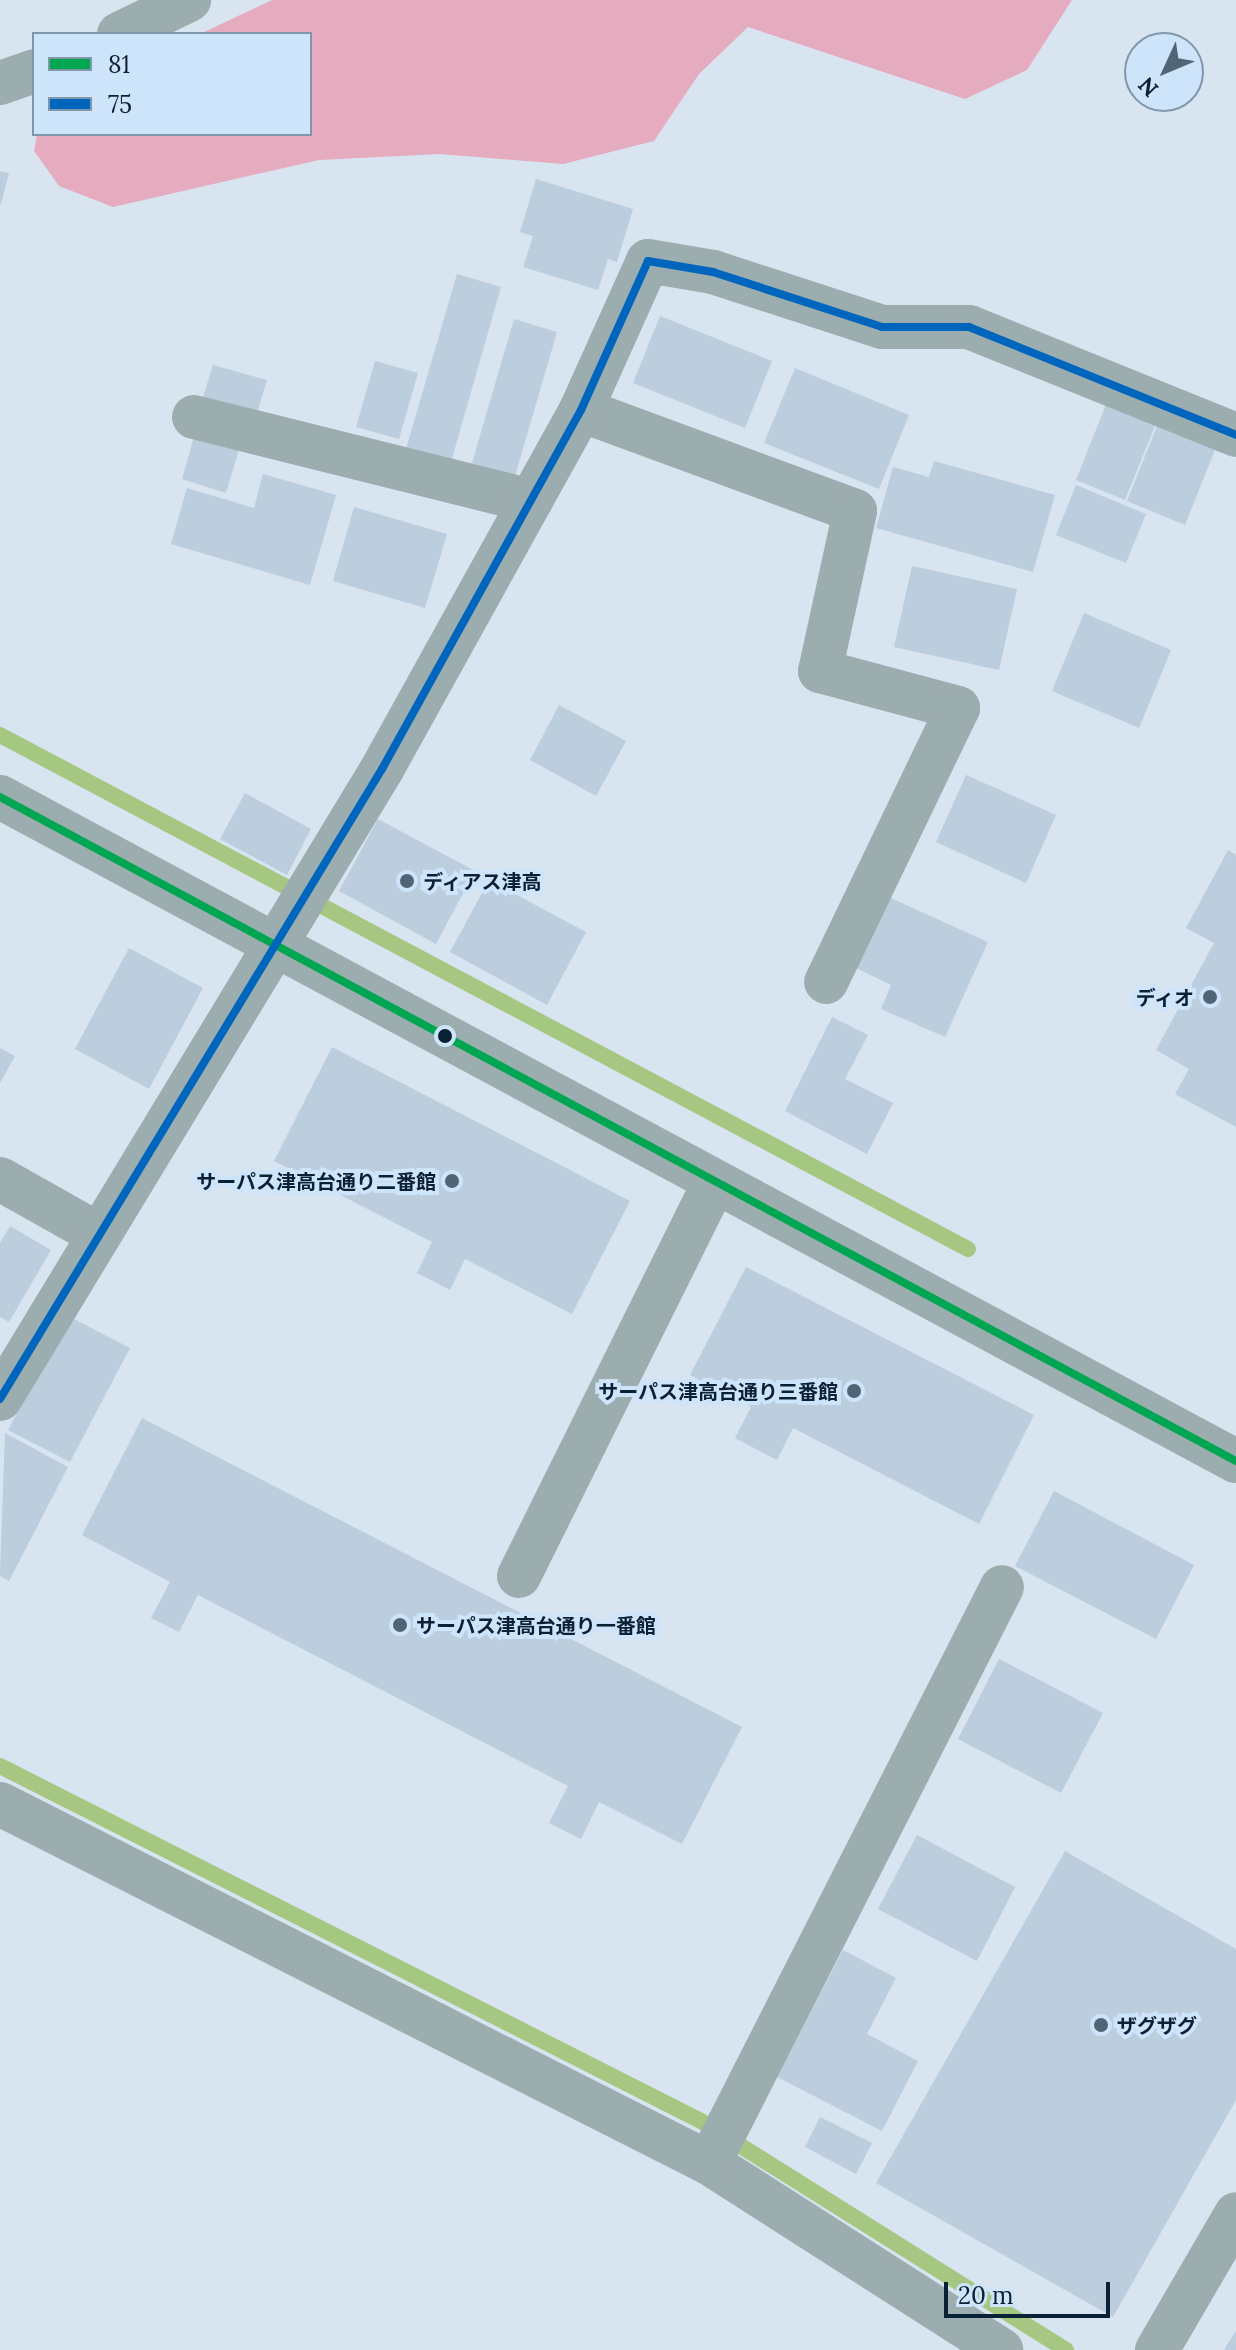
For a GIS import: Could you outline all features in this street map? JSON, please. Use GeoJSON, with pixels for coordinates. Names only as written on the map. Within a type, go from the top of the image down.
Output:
{"type":"FeatureCollection","features":[{"type":"Feature","properties":{"kind":"street"},"geometry":{"type":"LineString","coordinates":[[123,32],[189,0]]}},
{"type":"Feature","properties":{"kind":"street"},"geometry":{"type":"LineString","coordinates":[[0,83],[32,72]]}},
{"type":"Feature","properties":{"kind":"street"},"geometry":{"type":"LineString","coordinates":[[0,1399],[304,898],[531,501],[581,410],[648,261],[713,272],[882,327],[969,327],[1236,435]]}},
{"type":"Feature","properties":{"kind":"street"},"geometry":{"type":"LineString","coordinates":[[581,410],[855,511],[820,671],[958,708],[826,982]]}},
{"type":"Feature","properties":{"kind":"street"},"geometry":{"type":"LineString","coordinates":[[194,417],[531,501]]}},
{"type":"Feature","properties":{"kind":"street"},"geometry":{"type":"LineString","coordinates":[[0,797],[272,949],[1236,1461]]}},
{"type":"Feature","properties":{"kind":"street"},"geometry":{"type":"LineString","coordinates":[[0,1179],[98,1234]]}},
{"type":"Feature","properties":{"kind":"street"},"geometry":{"type":"LineString","coordinates":[[519,1576],[714,1183]]}},
{"type":"Feature","properties":{"kind":"street"},"geometry":{"type":"LineString","coordinates":[[719,2144],[1002,1587]]}},
{"type":"Feature","properties":{"kind":"street"},"geometry":{"type":"LineString","coordinates":[[0,1804],[719,2144],[1001,2350]]}},
{"type":"Feature","properties":{"kind":"street"},"geometry":{"type":"LineString","coordinates":[[1157,2350],[1236,2214]]}},
{"type":"Feature","properties":{"kind":"shaded area"},"geometry":{"type":"Polygon","coordinates":[[[272,0],[1072,0],[1027,70],[965,99],[748,27],[699,74],[654,141],[563,164],[440,154],[319,160],[113,207],[59,186],[34,151],[37,136],[312,136],[312,32],[204,32],[272,0]]]}},
{"type":"Feature","properties":{"kind":"building"},"geometry":{"type":"Polygon","coordinates":[[[0,171],[9,173],[1,204],[0,204],[0,171]]]}},
{"type":"Feature","properties":{"kind":"building"},"geometry":{"type":"Polygon","coordinates":[[[536,179],[633,209],[617,262],[608,259],[598,290],[523,267],[533,236],[520,232],[536,179]]]}},
{"type":"Feature","properties":{"kind":"building"},"geometry":{"type":"Polygon","coordinates":[[[457,274],[501,287],[451,462],[406,449],[457,274]]]}},
{"type":"Feature","properties":{"kind":"building"},"geometry":{"type":"Polygon","coordinates":[[[660,316],[772,361],[745,428],[633,383],[660,316]]]}},
{"type":"Feature","properties":{"kind":"building"},"geometry":{"type":"Polygon","coordinates":[[[514,319],[557,332],[515,476],[472,463],[514,319]]]}},
{"type":"Feature","properties":{"kind":"building"},"geometry":{"type":"Polygon","coordinates":[[[375,361],[418,373],[399,439],[356,427],[375,361]]]}},
{"type":"Feature","properties":{"kind":"building"},"geometry":{"type":"Polygon","coordinates":[[[213,365],[267,380],[256,416],[202,400],[213,365]]]}},
{"type":"Feature","properties":{"kind":"building"},"geometry":{"type":"Polygon","coordinates":[[[795,368],[909,415],[879,489],[764,443],[795,368]]]}},
{"type":"Feature","properties":{"kind":"building"},"geometry":{"type":"Polygon","coordinates":[[[1107,402],[1157,421],[1125,500],[1076,480],[1107,402]]]}},
{"type":"Feature","properties":{"kind":"building"},"geometry":{"type":"Polygon","coordinates":[[[1159,421],[1217,445],[1185,525],[1127,501],[1159,421]]]}},
{"type":"Feature","properties":{"kind":"building"},"geometry":{"type":"Polygon","coordinates":[[[196,430],[241,443],[226,493],[182,479],[196,430]]]}},
{"type":"Feature","properties":{"kind":"building"},"geometry":{"type":"Polygon","coordinates":[[[934,461],[1055,495],[1033,572],[876,528],[893,467],[929,477],[934,461]]]}},
{"type":"Feature","properties":{"kind":"building"},"geometry":{"type":"Polygon","coordinates":[[[263,474],[336,495],[310,585],[171,544],[187,488],[254,508],[263,474]]]}},
{"type":"Feature","properties":{"kind":"building"},"geometry":{"type":"Polygon","coordinates":[[[1076,485],[1146,514],[1126,563],[1056,535],[1076,485]]]}},
{"type":"Feature","properties":{"kind":"building"},"geometry":{"type":"Polygon","coordinates":[[[354,507],[447,534],[425,608],[333,581],[354,507]]]}},
{"type":"Feature","properties":{"kind":"building"},"geometry":{"type":"Polygon","coordinates":[[[912,566],[1017,589],[999,670],[894,647],[912,566]]]}},
{"type":"Feature","properties":{"kind":"building"},"geometry":{"type":"Polygon","coordinates":[[[1084,613],[1171,650],[1139,728],[1052,691],[1084,613]]]}},
{"type":"Feature","properties":{"kind":"building"},"geometry":{"type":"Polygon","coordinates":[[[559,705],[626,741],[596,796],[530,760],[559,705]]]}},
{"type":"Feature","properties":{"kind":"building"},"geometry":{"type":"Polygon","coordinates":[[[966,775],[1056,815],[1026,883],[936,842],[966,775]]]}},
{"type":"Feature","properties":{"kind":"building"},"geometry":{"type":"Polygon","coordinates":[[[245,793],[311,829],[287,875],[220,839],[245,793]]]}},
{"type":"Feature","properties":{"kind":"building","name":"ディアス津高"},"geometry":{"type":"Polygon","coordinates":[[[378,819],[475,871],[436,944],[339,891],[378,819]]]}},
{"type":"Feature","properties":{"kind":"building","name":"ディオ"},"geometry":{"type":"Polygon","coordinates":[[[1228,850],[1236,855],[1236,1127],[1175,1094],[1189,1069],[1156,1050],[1214,943],[1186,928],[1228,850]]]}},
{"type":"Feature","properties":{"kind":"building","name":"ディアス津高"},"geometry":{"type":"Polygon","coordinates":[[[489,880],[586,932],[547,1005],[450,952],[489,880]]]}},
{"type":"Feature","properties":{"kind":"building"},"geometry":{"type":"Polygon","coordinates":[[[884,895],[988,942],[945,1037],[881,1009],[891,985],[852,966],[884,895]]]}},
{"type":"Feature","properties":{"kind":"building"},"geometry":{"type":"Polygon","coordinates":[[[129,948],[203,988],[149,1089],[75,1049],[129,948]]]}},
{"type":"Feature","properties":{"kind":"building"},"geometry":{"type":"Polygon","coordinates":[[[832,1017],[868,1035],[845,1079],[893,1103],[867,1154],[785,1111],[832,1017]]]}},
{"type":"Feature","properties":{"kind":"building","name":"サーパス津高台通り二番館"},"geometry":{"type":"Polygon","coordinates":[[[332,1047],[630,1201],[572,1314],[465,1259],[450,1290],[417,1273],[432,1242],[274,1161],[332,1047]]]}},
{"type":"Feature","properties":{"kind":"building"},"geometry":{"type":"Polygon","coordinates":[[[0,1048],[15,1056],[0,1083],[0,1048]]]}},
{"type":"Feature","properties":{"kind":"building"},"geometry":{"type":"Polygon","coordinates":[[[10,1226],[51,1250],[9,1322],[0,1317],[0,1243],[10,1226]]]}},
{"type":"Feature","properties":{"kind":"building","name":"サーパス津高台通り三番館"},"geometry":{"type":"Polygon","coordinates":[[[746,1267],[1034,1415],[979,1524],[793,1428],[777,1460],[735,1438],[751,1407],[690,1375],[746,1267]]]}},
{"type":"Feature","properties":{"kind":"building"},"geometry":{"type":"Polygon","coordinates":[[[68,1316],[130,1348],[70,1462],[8,1430],[68,1316]]]}},
{"type":"Feature","properties":{"kind":"building","name":"サーパス津高台通り一番館"},"geometry":{"type":"Polygon","coordinates":[[[142,1418],[742,1727],[682,1844],[599,1802],[581,1839],[549,1823],[568,1786],[198,1595],[179,1632],[151,1618],[170,1582],[82,1535],[142,1418]]]}},
{"type":"Feature","properties":{"kind":"building"},"geometry":{"type":"Polygon","coordinates":[[[5,1433],[68,1467],[9,1581],[0,1576],[5,1433]]]}},
{"type":"Feature","properties":{"kind":"building"},"geometry":{"type":"Polygon","coordinates":[[[1054,1491],[1194,1565],[1156,1639],[1015,1566],[1054,1491]]]}},
{"type":"Feature","properties":{"kind":"building"},"geometry":{"type":"Polygon","coordinates":[[[999,1659],[1103,1713],[1061,1793],[958,1739],[999,1659]]]}},
{"type":"Feature","properties":{"kind":"building"},"geometry":{"type":"Polygon","coordinates":[[[917,1835],[1015,1887],[977,1961],[878,1909],[917,1835]]]}},
{"type":"Feature","properties":{"kind":"building","name":"ザグザグ"},"geometry":{"type":"Polygon","coordinates":[[[1065,1851],[1236,1949],[1236,2100],[1113,2317],[876,2183],[1065,1851]]]}},
{"type":"Feature","properties":{"kind":"building"},"geometry":{"type":"Polygon","coordinates":[[[843,1950],[896,1978],[867,2034],[918,2061],[882,2131],[777,2077],[843,1950]]]}},
{"type":"Feature","properties":{"kind":"building"},"geometry":{"type":"Polygon","coordinates":[[[820,2117],[872,2143],[856,2174],[805,2147],[820,2117]]]}},
{"type":"Feature","properties":{"kind":"building"},"geometry":{"type":"Polygon","coordinates":[[[1236,2331],[1236,2350],[1224,2350],[1236,2331]]]}},
{"type":"Feature","properties":{"kind":"waterway"},"geometry":{"type":"LineString","coordinates":[[0,735],[968,1249]]}},
{"type":"Feature","properties":{"kind":"waterway"},"geometry":{"type":"LineString","coordinates":[[0,1766],[701,2121],[1066,2350]]}},
{"type":"Feature","properties":{"kind":"transit line","name":"75"},"geometry":{"type":"LineString","coordinates":[[0,1399],[382,769],[581,410],[648,261],[713,272],[882,327],[969,327],[1236,435]]}},
{"type":"Feature","properties":{"kind":"transit line","name":"81"},"geometry":{"type":"LineString","coordinates":[[0,797],[1236,1461]]}},
{"type":"Feature","properties":{"kind":"place","name":"ディアス津高"},"geometry":{"type":"Point","coordinates":[407,881]}},
{"type":"Feature","properties":{"kind":"place","name":"ディオ"},"geometry":{"type":"Point","coordinates":[1210,997]}},
{"type":"Feature","properties":{"kind":"place","name":"サーパス津高台通り二番館"},"geometry":{"type":"Point","coordinates":[452,1181]}},
{"type":"Feature","properties":{"kind":"place","name":"サーパス津高台通り三番館"},"geometry":{"type":"Point","coordinates":[854,1391]}},
{"type":"Feature","properties":{"kind":"place","name":"サーパス津高台通り一番館"},"geometry":{"type":"Point","coordinates":[400,1625]}},
{"type":"Feature","properties":{"kind":"place","name":"ザグザグ"},"geometry":{"type":"Point","coordinates":[1101,2025]}}]}
